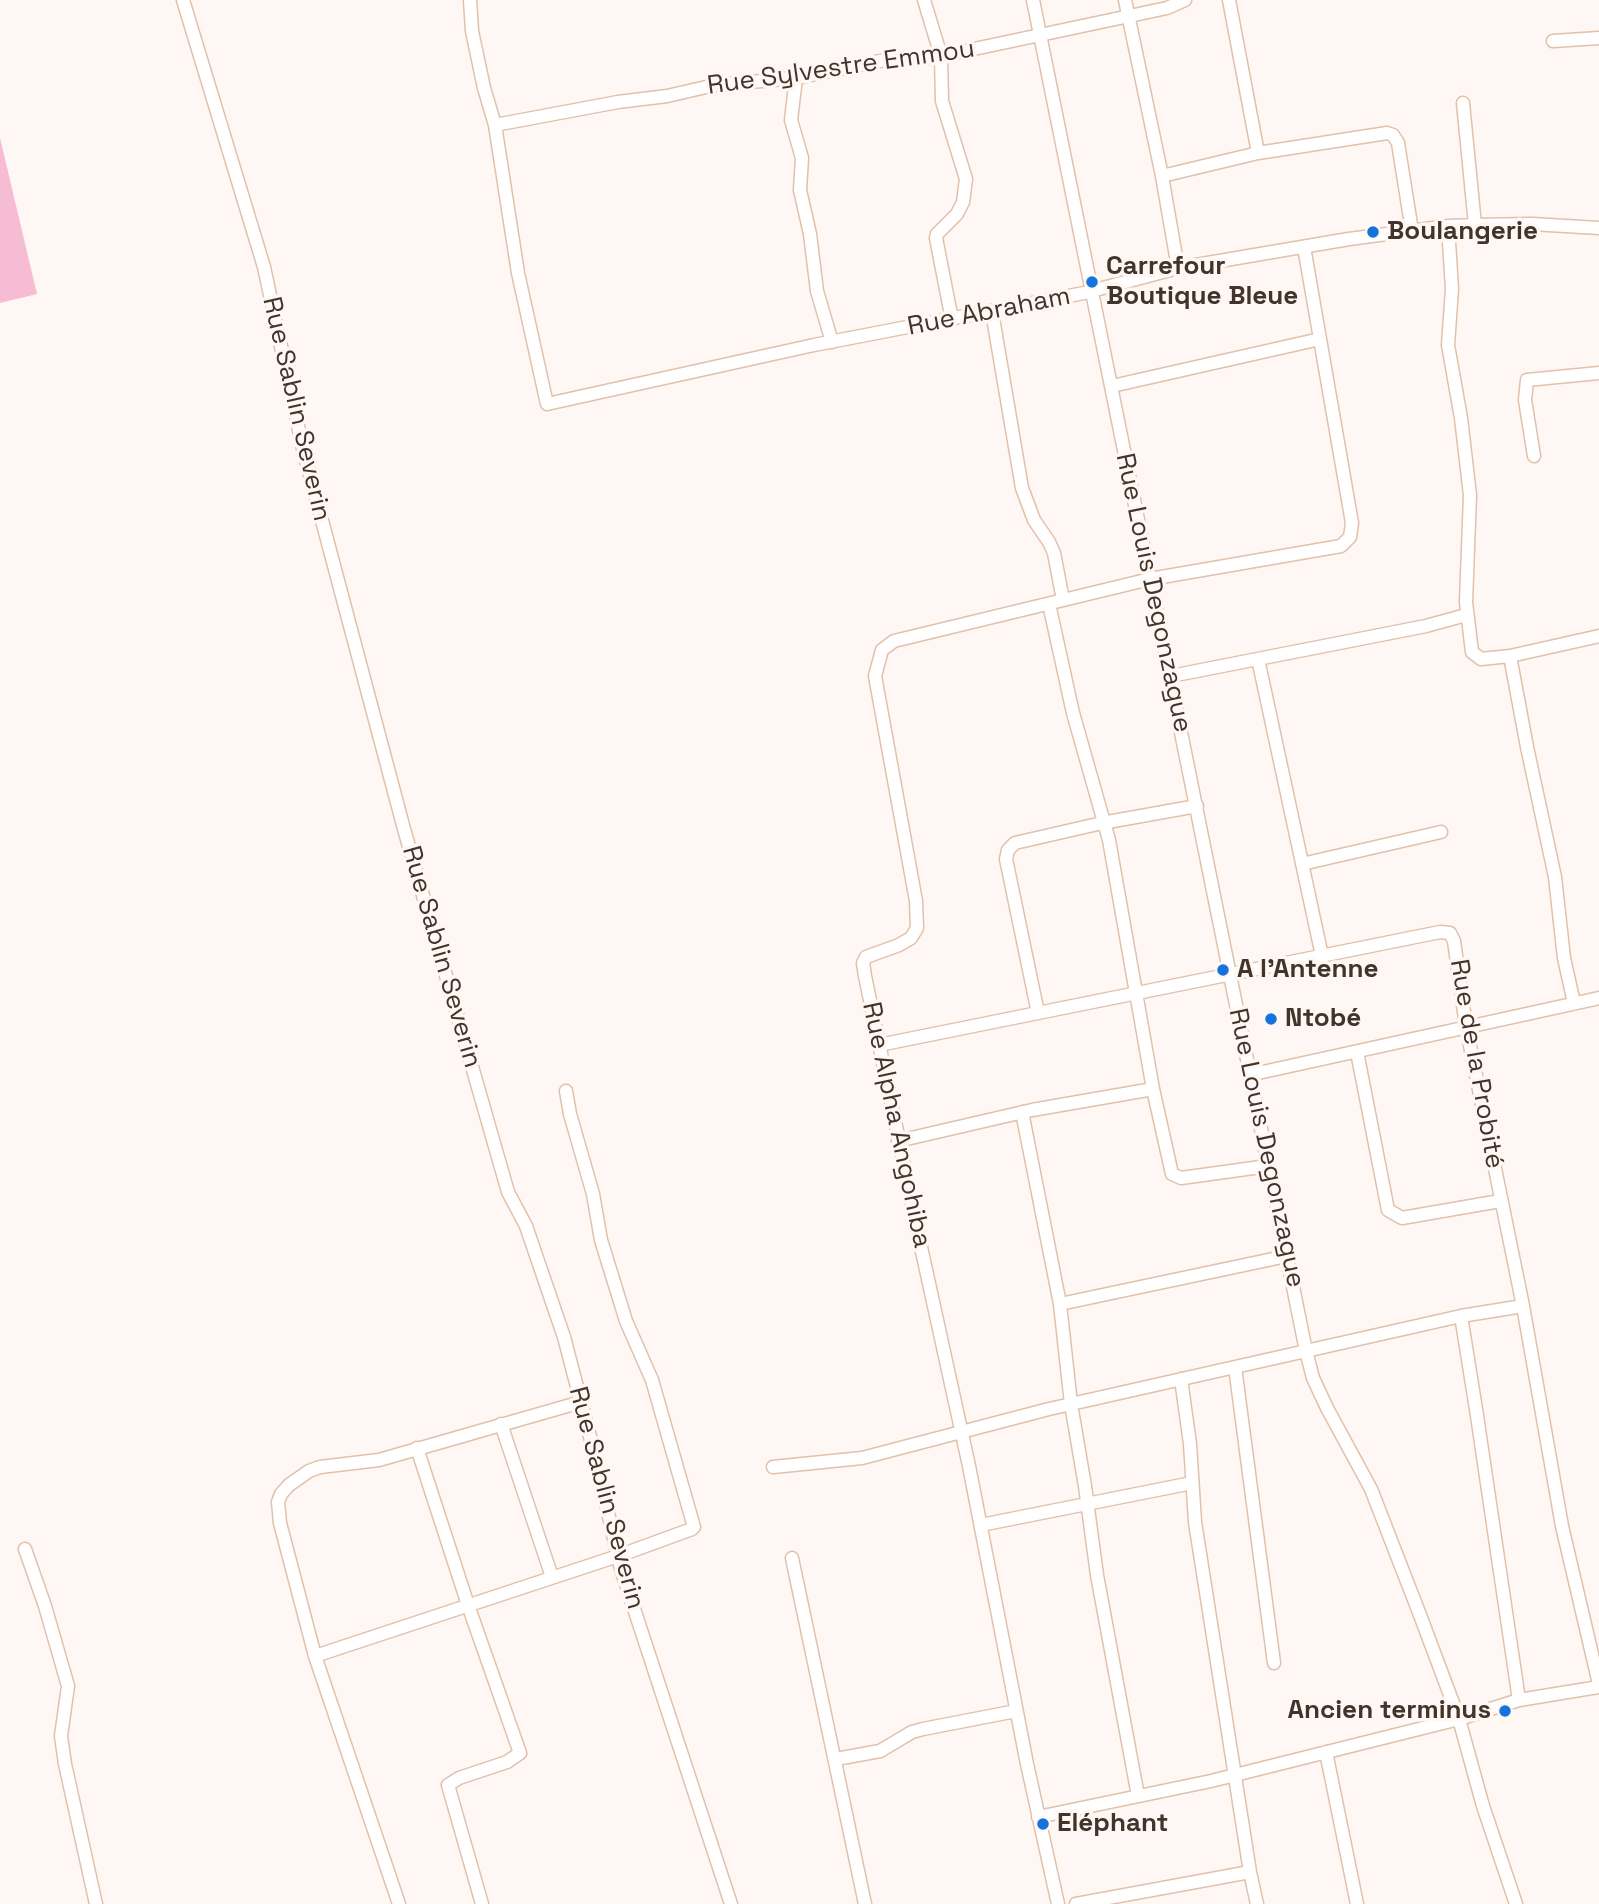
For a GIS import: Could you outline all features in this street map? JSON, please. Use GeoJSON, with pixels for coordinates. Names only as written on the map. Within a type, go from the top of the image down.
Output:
{"type":"FeatureCollection","features":[{"type":"Feature","properties":{"kind":"street","name":"Rue Sablin Severin"},"geometry":{"type":"LineString","coordinates":[[183,0],[264,267],[303,449],[404,829],[508,1192],[526,1226],[564,1337],[618,1556],[732,1904]]}},
{"type":"Feature","properties":{"kind":"street"},"geometry":{"type":"LineString","coordinates":[[470,0],[472,31],[495,125]]}},
{"type":"Feature","properties":{"kind":"street","name":"Rue Louis Degonzague"},"geometry":{"type":"LineString","coordinates":[[1033,0],[1306,1351],[1313,1378],[1379,1508],[1459,1719],[1483,1806],[1516,1904]]}},
{"type":"Feature","properties":{"kind":"street"},"geometry":{"type":"LineString","coordinates":[[1125,0],[1162,176],[1178,268]]}},
{"type":"Feature","properties":{"kind":"street","name":"Rue Sylvestre Emmou"},"geometry":{"type":"LineString","coordinates":[[495,125],[618,102],[667,96],[715,85],[796,78],[858,64],[941,56],[1167,8],[1185,0]]}},
{"type":"Feature","properties":{"kind":"street"},"geometry":{"type":"LineString","coordinates":[[1229,0],[1258,153]]}},
{"type":"Feature","properties":{"kind":"street"},"geometry":{"type":"LineString","coordinates":[[925,2],[941,56],[942,102],[966,179],[957,214],[937,234],[936,239],[952,320]]}},
{"type":"Feature","properties":{"kind":"street"},"geometry":{"type":"LineString","coordinates":[[1553,41],[1599,37]]}},
{"type":"Feature","properties":{"kind":"street"},"geometry":{"type":"LineString","coordinates":[[796,78],[792,120],[802,158],[800,190],[810,234],[817,291],[832,342]]}},
{"type":"Feature","properties":{"kind":"street"},"geometry":{"type":"LineString","coordinates":[[1464,103],[1475,225]]}},
{"type":"Feature","properties":{"kind":"street","name":"Rue Abraham"},"geometry":{"type":"LineString","coordinates":[[495,125],[518,273],[547,404],[832,342],[992,312],[1178,268],[1448,226],[1532,224],[1599,228]]}},
{"type":"Feature","properties":{"kind":"street"},"geometry":{"type":"LineString","coordinates":[[1162,176],[1258,153],[1387,133],[1393,135],[1398,143],[1412,231]]}},
{"type":"Feature","properties":{"kind":"street"},"geometry":{"type":"LineString","coordinates":[[1448,226],[1452,289],[1448,345],[1461,418],[1470,495],[1466,615],[1472,652],[1481,659],[1510,656],[1599,636]]}},
{"type":"Feature","properties":{"kind":"street"},"geometry":{"type":"LineString","coordinates":[[1112,386],[1320,339],[1304,247]]}},
{"type":"Feature","properties":{"kind":"street"},"geometry":{"type":"LineString","coordinates":[[992,312],[1022,488],[1034,520],[1054,553],[1063,600]]}},
{"type":"Feature","properties":{"kind":"street","name":"Rue Alpha Angohiba"},"geometry":{"type":"LineString","coordinates":[[1058,1904],[863,963],[866,957],[911,938],[918,928],[916,901],[874,676],[881,650],[894,641],[1150,579],[1341,546],[1350,537],[1352,523],[1320,339]]}},
{"type":"Feature","properties":{"kind":"street"},"geometry":{"type":"LineString","coordinates":[[1534,456],[1525,400],[1527,380],[1599,373]]}},
{"type":"Feature","properties":{"kind":"street"},"geometry":{"type":"LineString","coordinates":[[1049,604],[1073,713],[1109,840],[1153,1089],[1172,1174],[1181,1178],[1268,1166]]}},
{"type":"Feature","properties":{"kind":"street"},"geometry":{"type":"LineString","coordinates":[[1171,676],[1426,626],[1466,615]]}},
{"type":"Feature","properties":{"kind":"street"},"geometry":{"type":"LineString","coordinates":[[1510,656],[1555,877],[1564,958],[1574,1003]]}},
{"type":"Feature","properties":{"kind":"street"},"geometry":{"type":"LineString","coordinates":[[1258,659],[1322,956]]}},
{"type":"Feature","properties":{"kind":"street"},"geometry":{"type":"LineString","coordinates":[[1038,1013],[1006,859],[1008,850],[1015,843],[1102,823],[1197,806]]}},
{"type":"Feature","properties":{"kind":"street"},"geometry":{"type":"LineString","coordinates":[[1302,864],[1441,832]]}},
{"type":"Feature","properties":{"kind":"street","name":"Rue de la Probité"},"geometry":{"type":"LineString","coordinates":[[879,1045],[1440,932],[1450,933],[1454,941],[1466,1026],[1500,1201],[1523,1306],[1562,1526],[1599,1686]]}},
{"type":"Feature","properties":{"kind":"street"},"geometry":{"type":"LineString","coordinates":[[1249,1075],[1599,998]]}},
{"type":"Feature","properties":{"kind":"street"},"geometry":{"type":"LineString","coordinates":[[1357,1052],[1388,1210],[1402,1218],[1500,1201]]}},
{"type":"Feature","properties":{"kind":"street"},"geometry":{"type":"LineString","coordinates":[[898,1141],[1022,1112],[1153,1089]]}},
{"type":"Feature","properties":{"kind":"street"},"geometry":{"type":"LineString","coordinates":[[315,1656],[692,1530],[694,1521],[652,1381],[626,1321],[601,1240],[593,1194],[566,1091]]}},
{"type":"Feature","properties":{"kind":"street"},"geometry":{"type":"LineString","coordinates":[[1022,1112],[1060,1304],[1071,1404],[1097,1575],[1138,1796]]}},
{"type":"Feature","properties":{"kind":"street"},"geometry":{"type":"LineString","coordinates":[[1060,1304],[1287,1256]]}},
{"type":"Feature","properties":{"kind":"street"},"geometry":{"type":"LineString","coordinates":[[773,1466],[862,1458],[961,1430],[1071,1404],[1461,1317],[1523,1306]]}},
{"type":"Feature","properties":{"kind":"street"},"geometry":{"type":"LineString","coordinates":[[1461,1317],[1519,1700]]}},
{"type":"Feature","properties":{"kind":"street"},"geometry":{"type":"LineString","coordinates":[[1235,1367],[1273,1664]]}},
{"type":"Feature","properties":{"kind":"street"},"geometry":{"type":"LineString","coordinates":[[1181,1379],[1195,1522],[1257,1904]]}},
{"type":"Feature","properties":{"kind":"street"},"geometry":{"type":"LineString","coordinates":[[398,1904],[315,1656],[280,1522],[278,1502],[289,1485],[320,1467],[372,1462],[581,1402]]}},
{"type":"Feature","properties":{"kind":"street"},"geometry":{"type":"LineString","coordinates":[[501,1424],[552,1577]]}},
{"type":"Feature","properties":{"kind":"street"},"geometry":{"type":"LineString","coordinates":[[417,1448],[520,1753],[507,1762],[449,1784],[482,1904]]}},
{"type":"Feature","properties":{"kind":"street"},"geometry":{"type":"LineString","coordinates":[[981,1525],[1192,1483]]}},
{"type":"Feature","properties":{"kind":"street"},"geometry":{"type":"LineString","coordinates":[[25,1549],[68,1686],[62,1723],[62,1748],[96,1904]]}},
{"type":"Feature","properties":{"kind":"street"},"geometry":{"type":"LineString","coordinates":[[792,1558],[865,1904]]}},
{"type":"Feature","properties":{"kind":"street"},"geometry":{"type":"LineString","coordinates":[[1038,1817],[1236,1775],[1459,1719],[1519,1700],[1599,1686]]}},
{"type":"Feature","properties":{"kind":"street"},"geometry":{"type":"LineString","coordinates":[[836,1759],[880,1751],[912,1732],[923,1729],[1016,1711]]}},
{"type":"Feature","properties":{"kind":"street"},"geometry":{"type":"LineString","coordinates":[[1326,1752],[1357,1904]]}},
{"type":"Feature","properties":{"kind":"street"},"geometry":{"type":"LineString","coordinates":[[1076,1904],[1250,1872]]}},
{"type":"Feature","properties":{"kind":"shaded area"},"geometry":{"type":"Polygon","coordinates":[[[0,138],[37,294],[0,303],[0,138]]]}},
{"type":"Feature","properties":{"kind":"place","name":"Boulangerie"},"geometry":{"type":"Point","coordinates":[1373,232]}},
{"type":"Feature","properties":{"kind":"place","name":"Carrefour Boutique Bleue"},"geometry":{"type":"Point","coordinates":[1092,282]}},
{"type":"Feature","properties":{"kind":"place","name":"A l'Antenne"},"geometry":{"type":"Point","coordinates":[1223,970]}},
{"type":"Feature","properties":{"kind":"place","name":"Ntobé"},"geometry":{"type":"Point","coordinates":[1271,1019]}},
{"type":"Feature","properties":{"kind":"place","name":"Ancien terminus"},"geometry":{"type":"Point","coordinates":[1505,1711]}},
{"type":"Feature","properties":{"kind":"place","name":"Eléphant"},"geometry":{"type":"Point","coordinates":[1043,1824]}}]}
